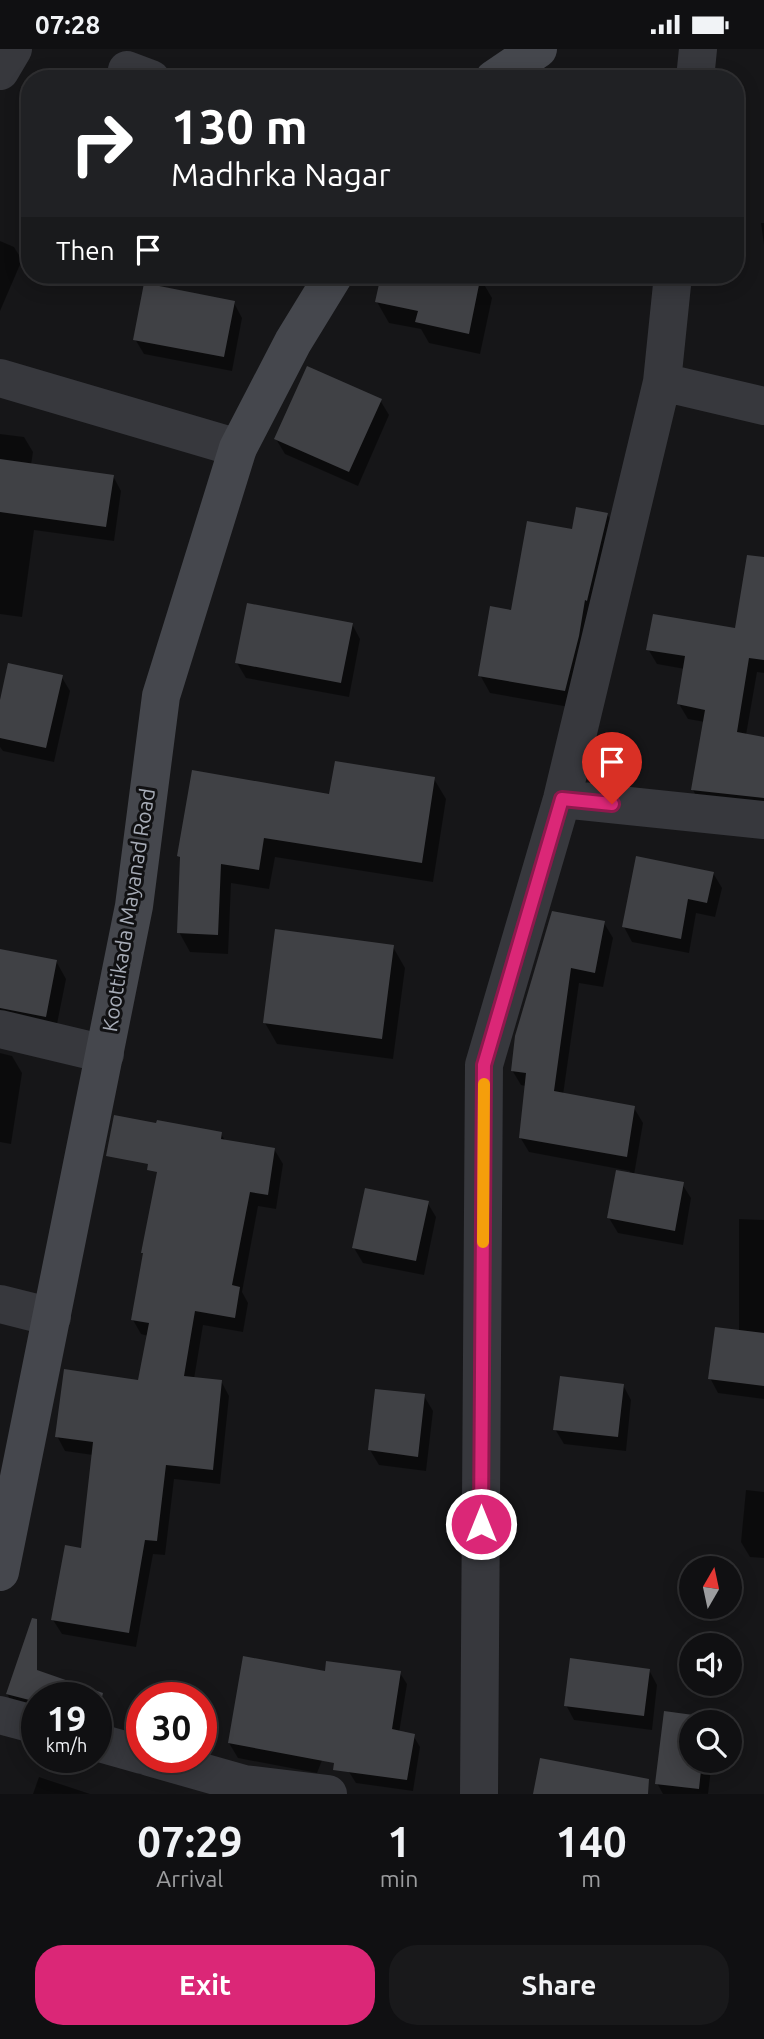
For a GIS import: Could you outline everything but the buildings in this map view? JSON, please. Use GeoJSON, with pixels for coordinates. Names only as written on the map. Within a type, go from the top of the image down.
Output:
{"type":"FeatureCollection","features":[{"type":"Feature","properties":{"kind":"main road"},"geometry":{"type":"LineString","coordinates":[[507,70],[538,49]]}},
{"type":"Feature","properties":{"kind":"main road","name":"Koottikada Mayanad Road"},"geometry":{"type":"LineString","coordinates":[[0,1572],[134,906],[161,695],[237,448],[293,342],[328,284]]}},
{"type":"Feature","properties":{"kind":"street"},"geometry":{"type":"LineString","coordinates":[[0,71],[13,49]]}},
{"type":"Feature","properties":{"kind":"street"},"geometry":{"type":"LineString","coordinates":[[696,70],[698,49]]}},
{"type":"Feature","properties":{"kind":"street"},"geometry":{"type":"LineString","coordinates":[[479,1794],[484,1065],[562,799],[662,382],[672,284]]}},
{"type":"Feature","properties":{"kind":"street"},"geometry":{"type":"LineString","coordinates":[[0,379],[237,448]]}},
{"type":"Feature","properties":{"kind":"street"},"geometry":{"type":"LineString","coordinates":[[662,382],[764,406]]}},
{"type":"Feature","properties":{"kind":"street"},"geometry":{"type":"LineString","coordinates":[[562,799],[764,820]]}},
{"type":"Feature","properties":{"kind":"street"},"geometry":{"type":"LineString","coordinates":[[0,1029],[105,1055]]}},
{"type":"Feature","properties":{"kind":"street"},"geometry":{"type":"LineString","coordinates":[[0,1304],[52,1317]]}},
{"type":"Feature","properties":{"kind":"street"},"geometry":{"type":"LineString","coordinates":[[0,1715],[21,1721]]}},
{"type":"Feature","properties":{"kind":"street"},"geometry":{"type":"LineString","coordinates":[[205,1773],[244,1784],[328,1794]]}},
{"type":"Feature","properties":{"kind":"slow traffic"},"geometry":{"type":"LineString","coordinates":[[483,1242],[484,1084]]}},
{"type":"Feature","properties":{"kind":"route"},"geometry":{"type":"LineString","coordinates":[[481,1524],[484,1065],[562,799],[612,804]]}}]}
